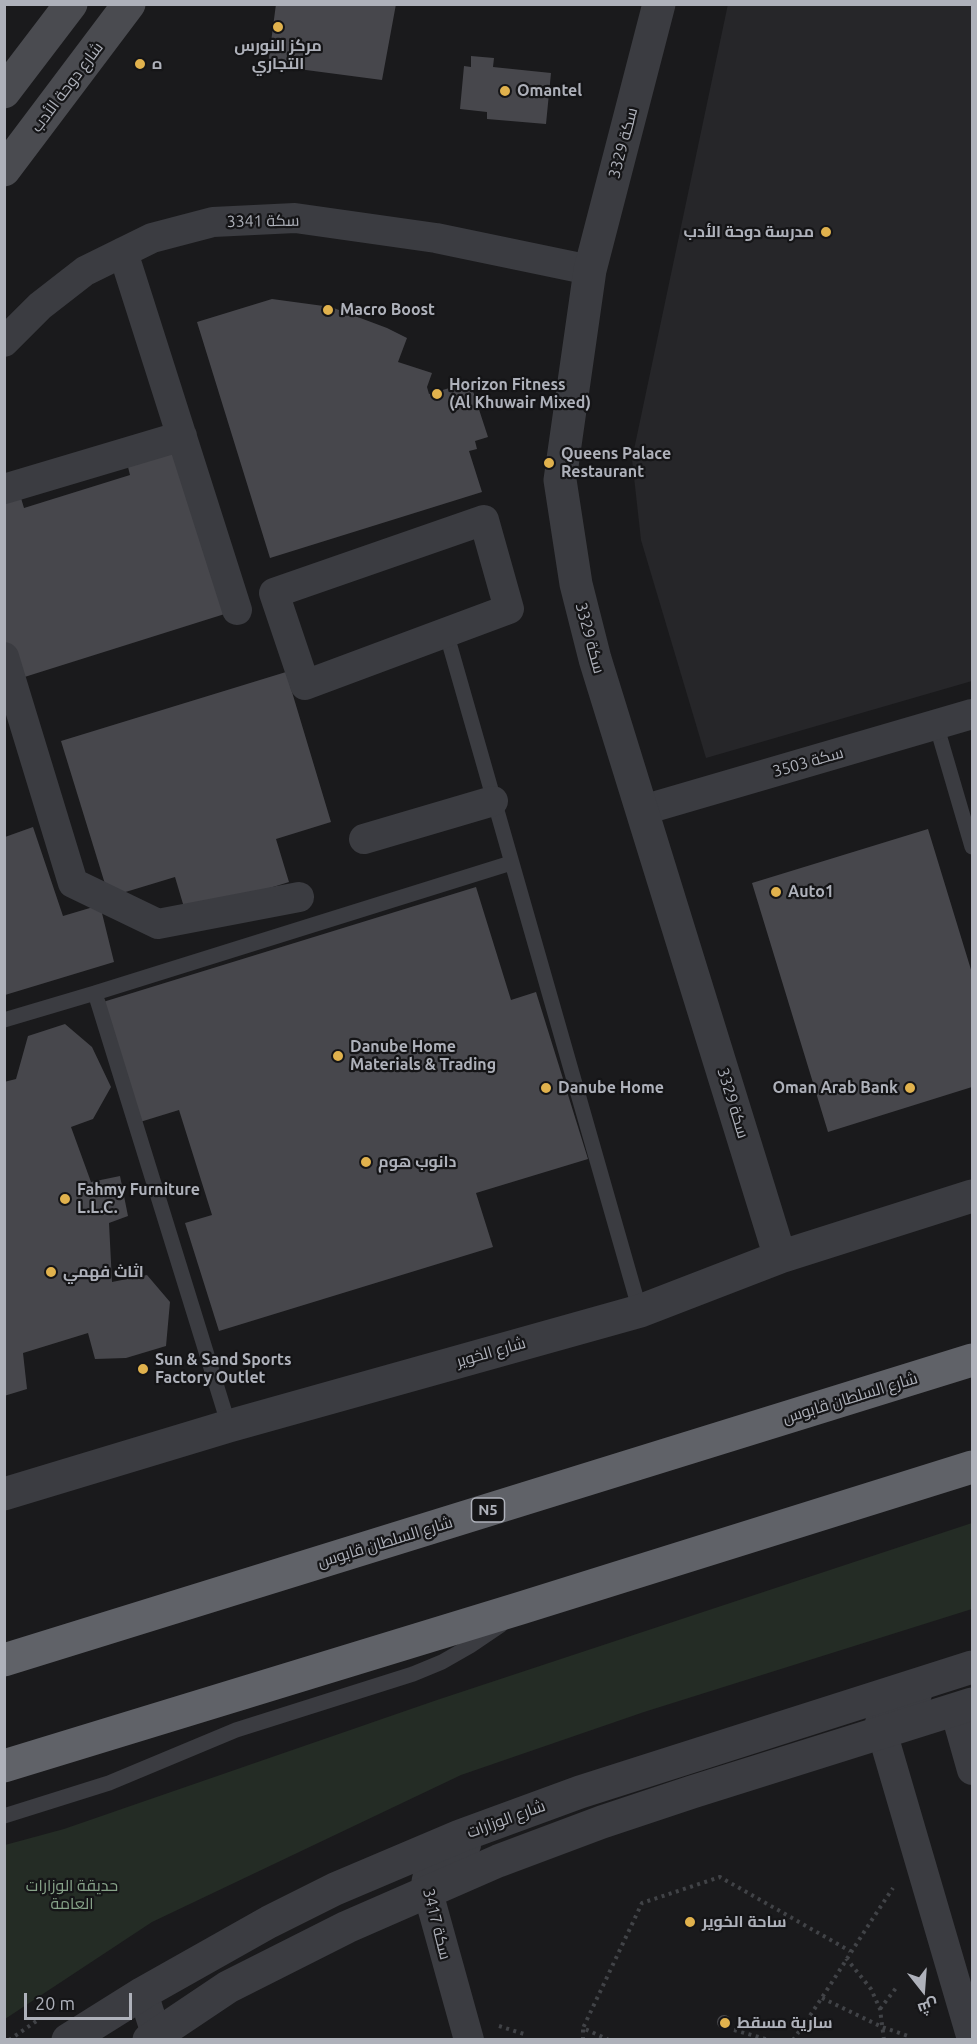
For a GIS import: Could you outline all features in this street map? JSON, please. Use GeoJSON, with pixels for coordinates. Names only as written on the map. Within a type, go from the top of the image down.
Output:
{"type":"FeatureCollection","features":[{"type":"Feature","properties":{"kind":"highway","name":"شارع السلطان قابوس"},"geometry":{"type":"LineString","coordinates":[[4,1660],[972,1360]]}},
{"type":"Feature","properties":{"kind":"highway"},"geometry":{"type":"LineString","coordinates":[[4,1766],[522,1608],[972,1467]]}},
{"type":"Feature","properties":{"kind":"main road"},"geometry":{"type":"LineString","coordinates":[[4,92],[71,4]]}},
{"type":"Feature","properties":{"kind":"main road","name":"شارع دوحة الأدب"},"geometry":{"type":"LineString","coordinates":[[4,170],[129,4]]}},
{"type":"Feature","properties":{"kind":"street","name":"سكة 3329"},"geometry":{"type":"LineString","coordinates":[[659,4],[590,270],[560,480],[576,584],[595,658],[780,1257]]}},
{"type":"Feature","properties":{"kind":"street","name":"سكة 3341"},"geometry":{"type":"LineString","coordinates":[[4,342],[40,306],[85,271],[152,238],[213,222],[295,218],[436,238],[590,270]]}},
{"type":"Feature","properties":{"kind":"street"},"geometry":{"type":"LineString","coordinates":[[123,252],[237,610]]}},
{"type":"Feature","properties":{"kind":"street"},"geometry":{"type":"LineString","coordinates":[[4,489],[182,436]]}},
{"type":"Feature","properties":{"kind":"street"},"geometry":{"type":"LineString","coordinates":[[484,520],[509,609],[446,632],[305,685],[274,593],[484,520]]}},
{"type":"Feature","properties":{"kind":"street"},"geometry":{"type":"LineString","coordinates":[[4,657],[73,884],[158,924],[299,897]]}},
{"type":"Feature","properties":{"kind":"street","name":"سكة 3503"},"geometry":{"type":"LineString","coordinates":[[643,810],[972,714]]}},
{"type":"Feature","properties":{"kind":"street"},"geometry":{"type":"LineString","coordinates":[[364,839],[494,801]]}},
{"type":"Feature","properties":{"kind":"street","name":"شارع الخوير"},"geometry":{"type":"LineString","coordinates":[[4,1494],[229,1426],[639,1311],[780,1257],[972,1196]]}},
{"type":"Feature","properties":{"kind":"street","name":"شارع الوزارات"},"geometry":{"type":"LineString","coordinates":[[68,2040],[269,1922],[334,1889],[460,1836],[580,1792],[972,1667]]}},
{"type":"Feature","properties":{"kind":"street"},"geometry":{"type":"LineString","coordinates":[[972,1677],[893,1702],[880,1718],[882,1732],[972,2039]]}},
{"type":"Feature","properties":{"kind":"street"},"geometry":{"type":"LineString","coordinates":[[143,1994],[155,2038],[228,1987],[347,1927],[489,1865],[602,1822],[964,1707],[972,1770]]}},
{"type":"Feature","properties":{"kind":"street","name":"سكة 3417"},"geometry":{"type":"LineString","coordinates":[[469,2040],[426,1893],[429,1870],[444,1854],[541,1816],[580,1792]]}},
{"type":"Feature","properties":{"kind":"lane"},"geometry":{"type":"LineString","coordinates":[[446,632],[639,1311]]}},
{"type":"Feature","properties":{"kind":"lane"},"geometry":{"type":"LineString","coordinates":[[936,724],[972,847]]}},
{"type":"Feature","properties":{"kind":"lane"},"geometry":{"type":"LineString","coordinates":[[4,1020],[512,864]]}},
{"type":"Feature","properties":{"kind":"lane"},"geometry":{"type":"LineString","coordinates":[[95,993],[229,1426]]}},
{"type":"Feature","properties":{"kind":"lane"},"geometry":{"type":"LineString","coordinates":[[4,1816],[99,1786],[236,1730],[423,1670],[471,1646],[522,1608]]}},
{"type":"Feature","properties":{"kind":"path"},"geometry":{"type":"LineString","coordinates":[[793,2040],[897,1882],[923,1873]]}},
{"type":"Feature","properties":{"kind":"path"},"geometry":{"type":"LineString","coordinates":[[583,2040],[583,2028],[642,1903],[720,1877],[850,1951]]}},
{"type":"Feature","properties":{"kind":"path"},"geometry":{"type":"LineString","coordinates":[[846,1958],[871,1989],[880,2009],[884,2040]]}},
{"type":"Feature","properties":{"kind":"path"},"geometry":{"type":"LineString","coordinates":[[880,2009],[896,1988]]}},
{"type":"Feature","properties":{"kind":"path"},"geometry":{"type":"LineString","coordinates":[[822,1998],[882,2027],[911,2037]]}},
{"type":"Feature","properties":{"kind":"path"},"geometry":{"type":"LineString","coordinates":[[583,2028],[609,2040]]}},
{"type":"Feature","properties":{"kind":"path"},"geometry":{"type":"LineString","coordinates":[[734,2030],[769,2040]]}},
{"type":"Feature","properties":{"kind":"shaded area","name":"مدرسة دوحة الأدب"},"geometry":{"type":"Polygon","coordinates":[[[728,4],[972,5],[972,681],[706,758],[641,540],[632,459],[728,4]]]}},
{"type":"Feature","properties":{"kind":"green space","name":"حديقة الوزارات العامة"},"geometry":{"type":"Polygon","coordinates":[[[972,1523],[972,1609],[644,1712],[461,1775],[152,1922],[5,2019],[5,1845],[64,1829],[437,1700],[972,1523]]]}},
{"type":"Feature","properties":{"kind":"building"},"geometry":{"type":"Polygon","coordinates":[[[276,4],[396,4],[382,80],[268,65],[276,4]]]}},
{"type":"Feature","properties":{"kind":"building","name":"Omantel"},"geometry":{"type":"Polygon","coordinates":[[[471,56],[494,58],[493,67],[551,73],[546,124],[487,119],[487,112],[460,109],[464,66],[471,67],[471,56]]]}},
{"type":"Feature","properties":{"kind":"building"},"geometry":{"type":"Polygon","coordinates":[[[272,299],[331,307],[407,338],[398,362],[432,373],[427,387],[429,394],[470,382],[488,437],[475,441],[477,449],[469,451],[482,492],[270,558],[197,322],[272,299]]]}},
{"type":"Feature","properties":{"kind":"building"},"geometry":{"type":"Polygon","coordinates":[[[180,451],[231,612],[15,680],[4,645],[4,503],[21,498],[24,508],[130,475],[128,467],[180,451]]]}},
{"type":"Feature","properties":{"kind":"building"},"geometry":{"type":"Polygon","coordinates":[[[286,672],[331,822],[276,839],[289,882],[186,914],[175,877],[109,897],[61,741],[286,672]]]}},
{"type":"Feature","properties":{"kind":"building"},"geometry":{"type":"Polygon","coordinates":[[[33,827],[63,916],[100,905],[114,962],[5,995],[5,837],[33,827]]]}},
{"type":"Feature","properties":{"kind":"building"},"geometry":{"type":"Polygon","coordinates":[[[928,829],[972,973],[972,1087],[828,1132],[752,883],[928,829]]]}},
{"type":"Feature","properties":{"kind":"building","name":"Danube Home Materials & Trading"},"geometry":{"type":"Polygon","coordinates":[[[476,887],[511,1000],[536,992],[588,1159],[476,1193],[493,1247],[219,1331],[185,1223],[212,1215],[179,1110],[140,1122],[103,1002],[476,887]]]}},
{"type":"Feature","properties":{"kind":"building","name":"Fahmy Furniture L.L.C."},"geometry":{"type":"Polygon","coordinates":[[[65,1024],[92,1047],[111,1087],[93,1119],[71,1127],[91,1182],[120,1176],[128,1216],[109,1223],[112,1282],[147,1275],[170,1302],[166,1346],[126,1358],[95,1359],[88,1333],[23,1353],[27,1389],[4,1396],[4,1082],[16,1079],[28,1036],[65,1024]]]}},
{"type":"Feature","properties":{"kind":"building"},"geometry":{"type":"Polygon","coordinates":[[[721,2015],[727,2015],[731,2022],[727,2029],[721,2029],[717,2025],[717,2019],[721,2015]]]}},
{"type":"Feature","properties":{"kind":"place","name":"مركز النورس التجاري"},"geometry":{"type":"Point","coordinates":[278,27]}},
{"type":"Feature","properties":{"kind":"place","name":"ه"},"geometry":{"type":"Point","coordinates":[140,64]}},
{"type":"Feature","properties":{"kind":"place","name":"Omantel"},"geometry":{"type":"Point","coordinates":[505,91]}},
{"type":"Feature","properties":{"kind":"place","name":"مدرسة دوحة الأدب"},"geometry":{"type":"Point","coordinates":[826,232]}},
{"type":"Feature","properties":{"kind":"place","name":"Macro Boost"},"geometry":{"type":"Point","coordinates":[328,310]}},
{"type":"Feature","properties":{"kind":"place","name":"Horizon Fitness (Al Khuwair Mixed)"},"geometry":{"type":"Point","coordinates":[437,394]}},
{"type":"Feature","properties":{"kind":"place","name":"Queens Palace Restaurant"},"geometry":{"type":"Point","coordinates":[549,463]}},
{"type":"Feature","properties":{"kind":"place","name":"Auto1"},"geometry":{"type":"Point","coordinates":[776,892]}},
{"type":"Feature","properties":{"kind":"place","name":"Danube Home Materials & Trading"},"geometry":{"type":"Point","coordinates":[338,1056]}},
{"type":"Feature","properties":{"kind":"place","name":"Danube Home"},"geometry":{"type":"Point","coordinates":[546,1088]}},
{"type":"Feature","properties":{"kind":"place","name":"Oman Arab Bank"},"geometry":{"type":"Point","coordinates":[910,1088]}},
{"type":"Feature","properties":{"kind":"place","name":"دانوب هوم"},"geometry":{"type":"Point","coordinates":[366,1162]}},
{"type":"Feature","properties":{"kind":"place","name":"Fahmy Furniture L.L.C."},"geometry":{"type":"Point","coordinates":[65,1199]}},
{"type":"Feature","properties":{"kind":"place","name":"اثاث فهمي"},"geometry":{"type":"Point","coordinates":[51,1272]}},
{"type":"Feature","properties":{"kind":"place","name":"Sun & Sand Sports Factory Outlet"},"geometry":{"type":"Point","coordinates":[143,1369]}},
{"type":"Feature","properties":{"kind":"place","name":"ساحة الخوير"},"geometry":{"type":"Point","coordinates":[690,1922]}},
{"type":"Feature","properties":{"kind":"place","name":"سارية مسقط"},"geometry":{"type":"Point","coordinates":[725,2023]}}]}
